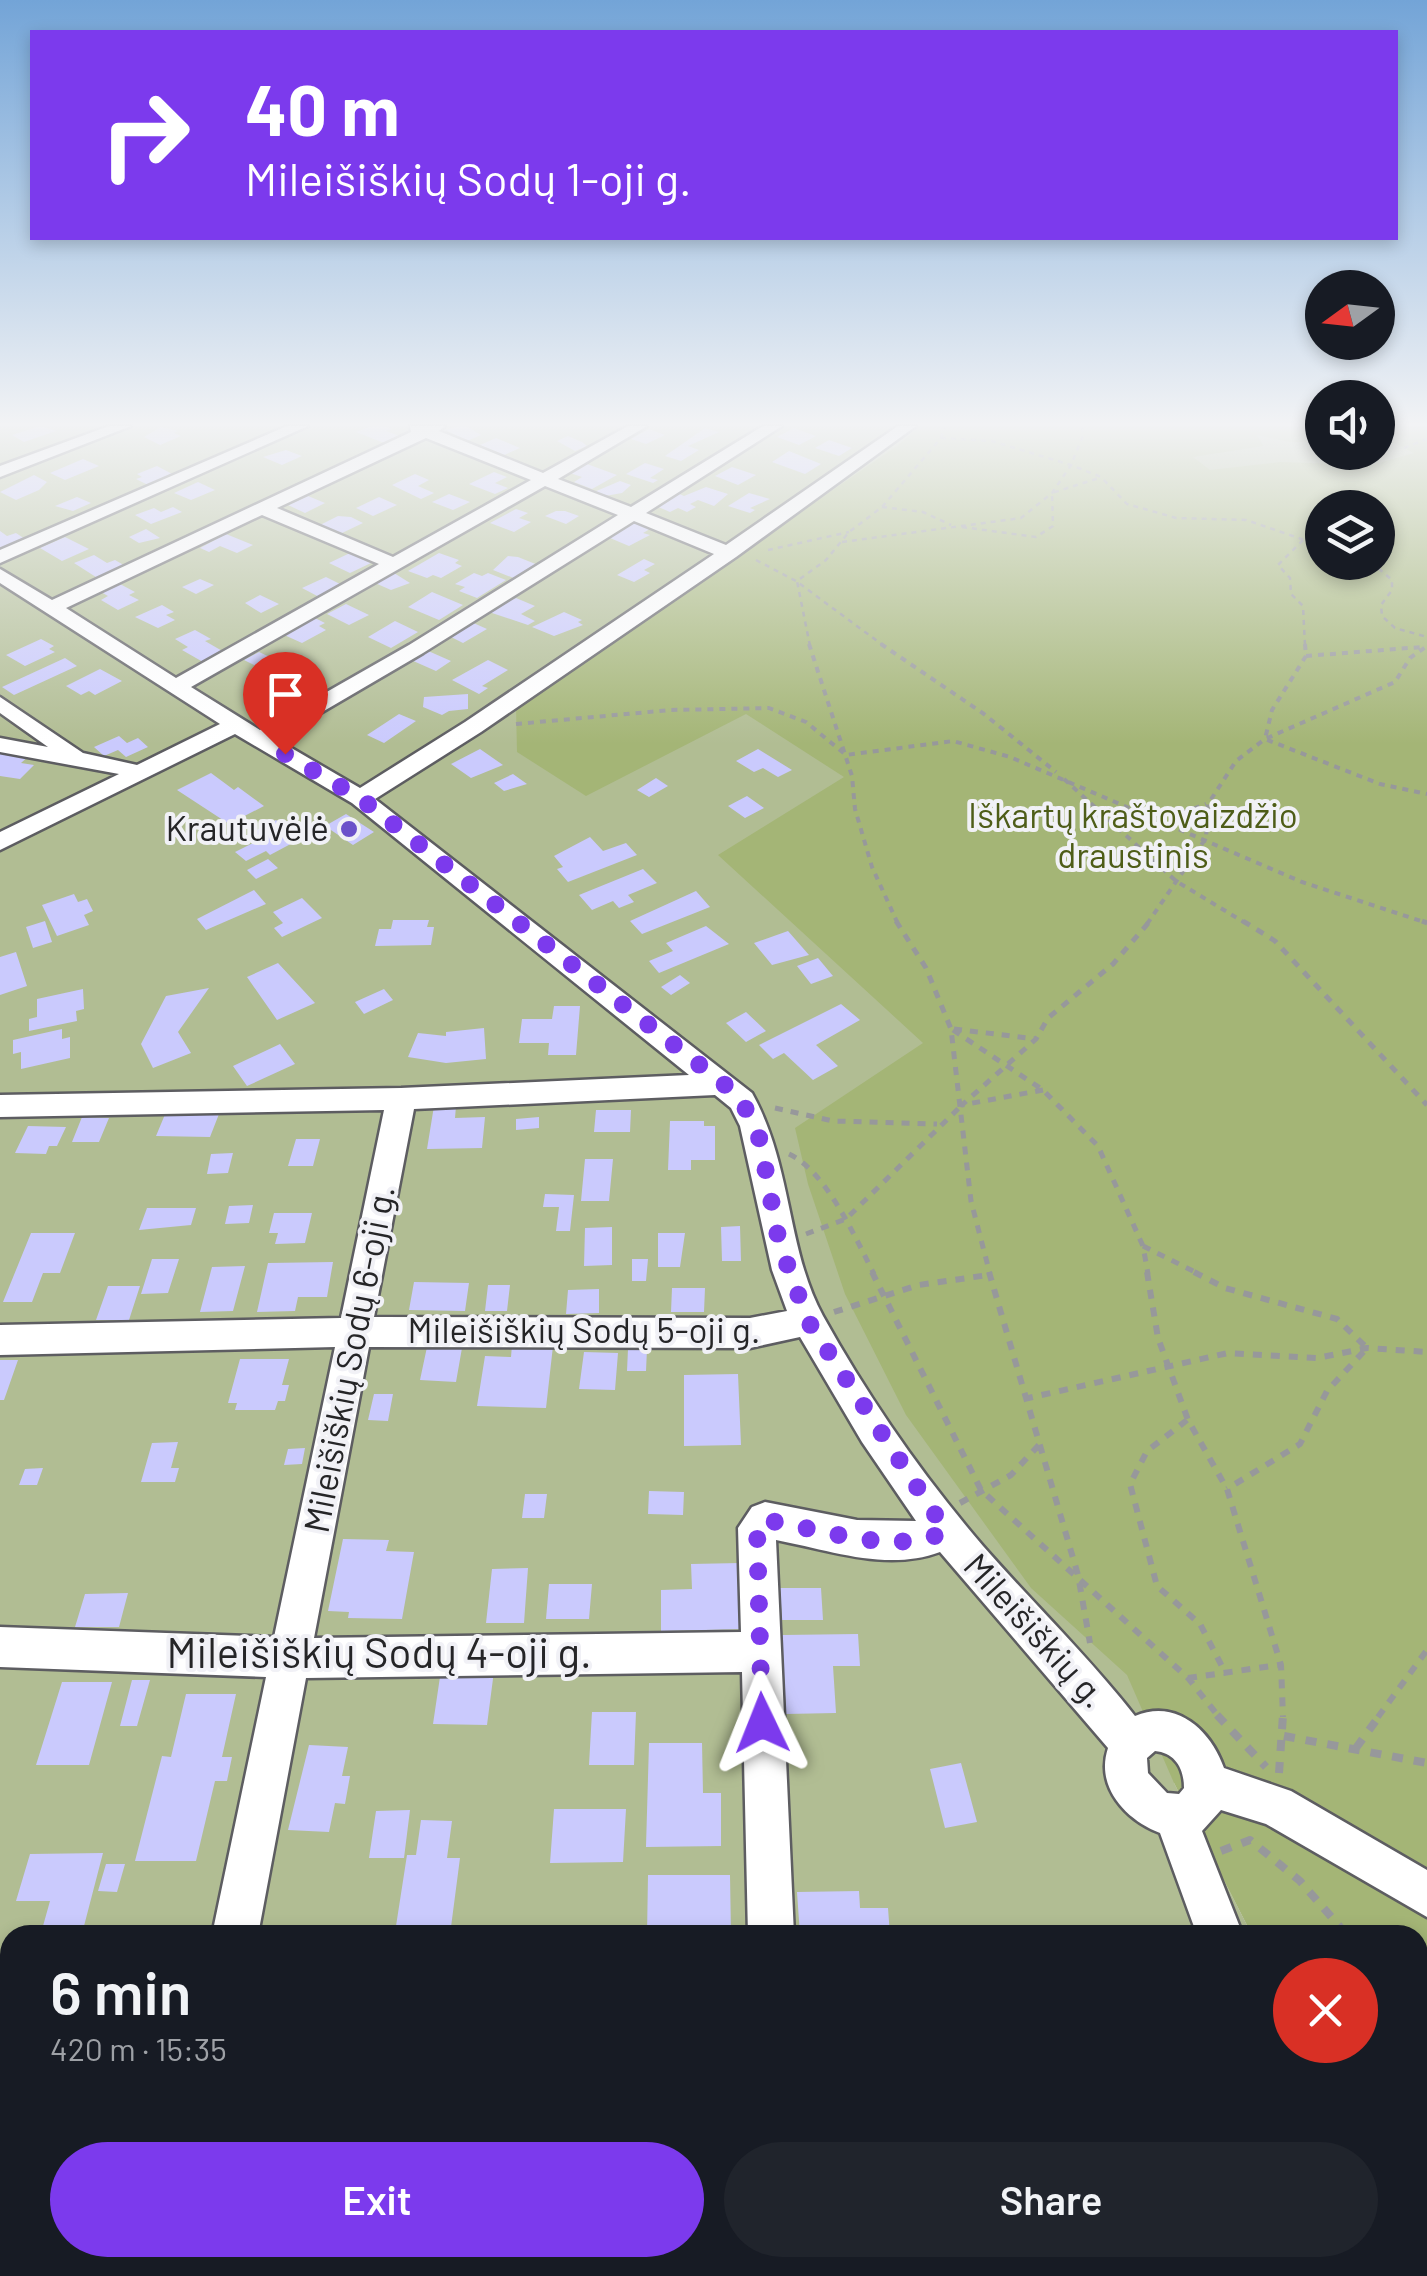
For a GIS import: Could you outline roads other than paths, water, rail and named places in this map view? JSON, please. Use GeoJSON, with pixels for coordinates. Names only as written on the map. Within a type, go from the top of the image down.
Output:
{"type":"FeatureCollection","features":[{"type":"Feature","properties":{"kind":"street"},"geometry":{"type":"LineString","coordinates":[[0,557],[57,532]]}},
{"type":"Feature","properties":{"kind":"street"},"geometry":{"type":"LineString","coordinates":[[50,608],[211,532]]}},
{"type":"Feature","properties":{"kind":"street"},"geometry":{"type":"LineString","coordinates":[[319,532],[394,564]]}},
{"type":"Feature","properties":{"kind":"street"},"geometry":{"type":"LineString","coordinates":[[175,687],[450,532]]}},
{"type":"Feature","properties":{"kind":"street"},"geometry":{"type":"LineString","coordinates":[[0,842],[141,774],[248,732],[416,649],[602,532]]}},
{"type":"Feature","properties":{"kind":"street"},"geometry":{"type":"LineString","coordinates":[[676,532],[732,553]]}},
{"type":"Feature","properties":{"kind":"street"},"geometry":{"type":"LineString","coordinates":[[360,798],[473,727],[761,532]]}},
{"type":"Feature","properties":{"kind":"street","name":"Mileišiškių g."},"geometry":{"type":"LineString","coordinates":[[0,575],[175,687],[360,798],[733,1092],[760,1140],[779,1242],[808,1321],[941,1524],[1100,1702],[1130,1744]]}},
{"type":"Feature","properties":{"kind":"street"},"geometry":{"type":"LineString","coordinates":[[0,704],[80,759]]}},
{"type":"Feature","properties":{"kind":"street"},"geometry":{"type":"LineString","coordinates":[[0,745],[141,774]]}},
{"type":"Feature","properties":{"kind":"street"},"geometry":{"type":"LineString","coordinates":[[0,1106],[733,1092]]}},
{"type":"Feature","properties":{"kind":"street","name":"Mileišiškių Sodų 6-oji g."},"geometry":{"type":"LineString","coordinates":[[237,1925],[401,1099]]}},
{"type":"Feature","properties":{"kind":"street","name":"Mileišiškių Sodų 5-oji g."},"geometry":{"type":"LineString","coordinates":[[0,1340],[355,1332],[750,1333],[808,1321]]}},
{"type":"Feature","properties":{"kind":"street"},"geometry":{"type":"LineString","coordinates":[[771,1925],[757,1528],[765,1520],[888,1543],[930,1540],[941,1524]]}},
{"type":"Feature","properties":{"kind":"street","name":"Mileišiškių Sodų 4-oji g."},"geometry":{"type":"LineString","coordinates":[[0,1647],[291,1658],[759,1652]]}},
{"type":"Feature","properties":{"kind":"street"},"geometry":{"type":"LineString","coordinates":[[1150,1730],[1177,1734],[1199,1755],[1207,1784],[1199,1808],[1176,1818],[1162,1816],[1138,1798],[1126,1770],[1130,1744],[1150,1730]]}},
{"type":"Feature","properties":{"kind":"street"},"geometry":{"type":"LineString","coordinates":[[1207,1784],[1276,1806],[1427,1895]]}},
{"type":"Feature","properties":{"kind":"street"},"geometry":{"type":"LineString","coordinates":[[1176,1818],[1216,1925]]}},
{"type":"Feature","properties":{"kind":"place","name":"Krautuvėlė"},"geometry":{"type":"Point","coordinates":[349,829]}},
{"type":"Feature","properties":{"kind":"park label","name":"Iškartų kraštovaizdžio draustinis"},"geometry":{"type":"Point","coordinates":[1133,836]}}]}
